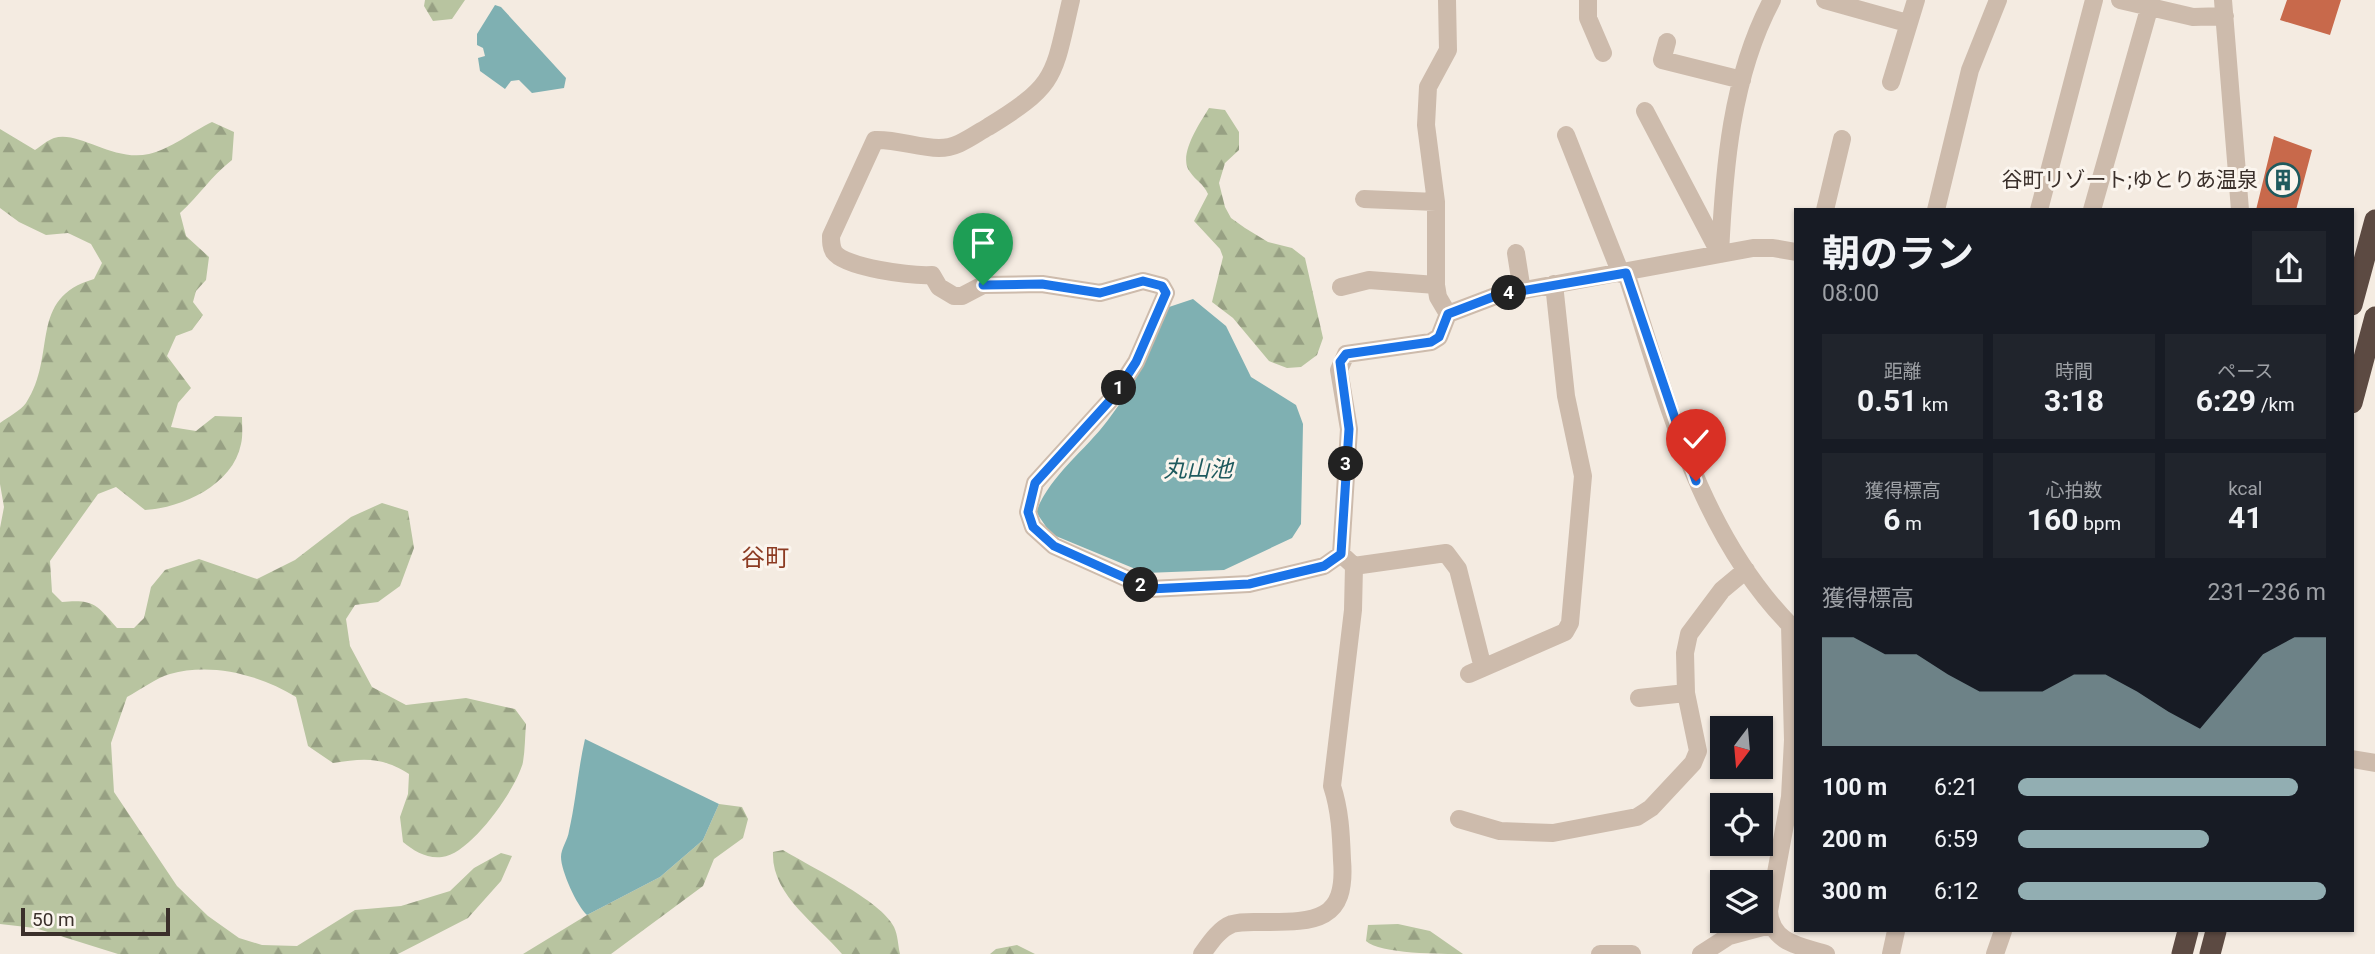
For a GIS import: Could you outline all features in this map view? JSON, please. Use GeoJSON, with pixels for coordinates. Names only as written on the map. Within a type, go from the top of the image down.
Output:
{"type":"FeatureCollection","features":[{"type":"Feature","properties":{"kind":"highway"},"geometry":{"type":"LineString","coordinates":[[2354,298],[2375,219]]}},
{"type":"Feature","properties":{"kind":"highway"},"geometry":{"type":"LineString","coordinates":[[2354,396],[2375,317]]}},
{"type":"Feature","properties":{"kind":"highway"},"geometry":{"type":"LineString","coordinates":[[2182,954],[2188,932]]}},
{"type":"Feature","properties":{"kind":"highway"},"geometry":{"type":"LineString","coordinates":[[2210,954],[2216,932]]}},
{"type":"Feature","properties":{"kind":"street"},"geometry":{"type":"LineString","coordinates":[[1071,0],[1054,70],[1045,85],[1029,102],[957,145],[940,148],[875,140],[831,236],[833,251],[841,259],[854,264],[932,275],[939,287],[954,296],[962,296],[983,285],[996,284],[1042,284],[1100,293],[1143,281],[1162,286],[1166,293],[1136,362],[1114,396],[1047,468],[1030,496],[1028,512],[1033,527],[1054,546],[1150,589],[1249,584],[1347,560],[1446,553],[1458,569],[1476,671],[1565,632],[1570,623],[1583,475],[1566,396],[1554,284]]}},
{"type":"Feature","properties":{"kind":"street"},"geometry":{"type":"LineString","coordinates":[[1447,0],[1448,50],[1428,88],[1426,125],[1436,202],[1436,285],[1438,297],[1448,314]]}},
{"type":"Feature","properties":{"kind":"street"},"geometry":{"type":"LineString","coordinates":[[1588,0],[1588,18],[1603,53]]}},
{"type":"Feature","properties":{"kind":"street"},"geometry":{"type":"LineString","coordinates":[[1720,254],[1724,164],[1742,80],[1772,0]]}},
{"type":"Feature","properties":{"kind":"street"},"geometry":{"type":"LineString","coordinates":[[1825,0],[1908,23]]}},
{"type":"Feature","properties":{"kind":"street"},"geometry":{"type":"LineString","coordinates":[[1891,82],[1916,0]]}},
{"type":"Feature","properties":{"kind":"street"},"geometry":{"type":"LineString","coordinates":[[1936,208],[1970,71],[1998,0]]}},
{"type":"Feature","properties":{"kind":"street"},"geometry":{"type":"LineString","coordinates":[[2040,208],[2094,0]]}},
{"type":"Feature","properties":{"kind":"street"},"geometry":{"type":"LineString","coordinates":[[2120,0],[2149,9],[2193,17],[2224,8],[2240,208]]}},
{"type":"Feature","properties":{"kind":"street"},"geometry":{"type":"LineString","coordinates":[[2093,208],[2149,9]]}},
{"type":"Feature","properties":{"kind":"street"},"geometry":{"type":"LineString","coordinates":[[1667,42],[1662,60],[1742,80]]}},
{"type":"Feature","properties":{"kind":"street"},"geometry":{"type":"LineString","coordinates":[[1645,111],[1720,254]]}},
{"type":"Feature","properties":{"kind":"street"},"geometry":{"type":"LineString","coordinates":[[1566,135],[1623,273],[1696,481],[1746,570],[1768,601],[1793,623],[1790,797],[1773,889]]}},
{"type":"Feature","properties":{"kind":"street"},"geometry":{"type":"LineString","coordinates":[[1825,208],[1842,139]]}},
{"type":"Feature","properties":{"kind":"street"},"geometry":{"type":"LineString","coordinates":[[1364,200],[1436,202]]}},
{"type":"Feature","properties":{"kind":"street"},"geometry":{"type":"LineString","coordinates":[[1202,954],[1213,939],[1230,925],[1287,922],[1318,917],[1332,910],[1342,892],[1339,807],[1332,786],[1353,610],[1347,560],[1349,429],[1340,362],[1346,354],[1431,342],[1439,337],[1448,314],[1498,295],[1753,248],[1773,248],[1794,253]]}},
{"type":"Feature","properties":{"kind":"street"},"geometry":{"type":"LineString","coordinates":[[1516,253],[1522,291]]}},
{"type":"Feature","properties":{"kind":"street"},"geometry":{"type":"LineString","coordinates":[[1341,287],[1369,280],[1436,285]]}},
{"type":"Feature","properties":{"kind":"street"},"geometry":{"type":"LineString","coordinates":[[1459,819],[1500,831],[1523,834],[1553,833],[1637,817],[1651,808],[1693,763],[1698,751],[1686,693],[1685,653],[1689,634],[1722,590],[1746,570]]}},
{"type":"Feature","properties":{"kind":"street"},"geometry":{"type":"LineString","coordinates":[[1639,698],[1686,693]]}},
{"type":"Feature","properties":{"kind":"street"},"geometry":{"type":"LineString","coordinates":[[2354,759],[2375,763]]}},
{"type":"Feature","properties":{"kind":"street"},"geometry":{"type":"LineString","coordinates":[[1773,928],[1788,943],[1826,954]]}},
{"type":"Feature","properties":{"kind":"street"},"geometry":{"type":"LineString","coordinates":[[1891,954],[1896,932]]}},
{"type":"Feature","properties":{"kind":"street"},"geometry":{"type":"LineString","coordinates":[[1996,954],[2003,932]]}},
{"type":"Feature","properties":{"kind":"street"},"geometry":{"type":"LineString","coordinates":[[1701,954],[1729,936],[1740,933]]}},
{"type":"Feature","properties":{"kind":"street"},"geometry":{"type":"LineString","coordinates":[[1600,954],[1632,954]]}},
{"type":"Feature","properties":{"kind":"green space"},"geometry":{"type":"Polygon","coordinates":[[[425,0],[465,0],[452,19],[433,21],[424,6],[425,0]]]}},
{"type":"Feature","properties":{"kind":"green space"},"geometry":{"type":"Polygon","coordinates":[[[1209,108],[1225,110],[1239,132],[1239,150],[1225,163],[1219,183],[1225,207],[1231,218],[1268,242],[1292,248],[1305,258],[1323,338],[1317,355],[1301,367],[1287,368],[1269,361],[1233,318],[1212,302],[1223,257],[1220,249],[1194,221],[1208,194],[1190,172],[1186,157],[1191,140],[1209,108]]]}},
{"type":"Feature","properties":{"kind":"green space"},"geometry":{"type":"Polygon","coordinates":[[[212,122],[234,132],[232,160],[180,213],[186,236],[209,257],[206,280],[196,291],[193,302],[203,315],[192,330],[176,336],[167,356],[191,388],[178,403],[171,427],[196,431],[215,416],[242,417],[242,441],[236,459],[228,471],[204,492],[174,505],[145,510],[116,487],[98,494],[50,561],[52,592],[62,602],[94,605],[117,628],[134,628],[144,618],[151,587],[165,570],[199,559],[257,579],[295,560],[351,517],[382,503],[408,511],[414,548],[400,586],[378,602],[355,605],[346,619],[350,646],[372,687],[406,705],[466,698],[515,709],[526,724],[524,757],[519,773],[491,818],[466,845],[454,853],[431,857],[403,842],[400,817],[408,794],[409,774],[390,764],[373,760],[333,763],[308,746],[296,697],[252,677],[202,669],[159,678],[127,697],[111,743],[114,792],[177,886],[208,916],[239,938],[262,945],[297,946],[355,910],[401,906],[450,891],[474,868],[501,853],[512,856],[501,881],[468,918],[398,954],[118,954],[35,928],[0,924],[0,528],[4,507],[0,484],[0,423],[26,403],[35,385],[51,314],[60,300],[73,288],[94,279],[102,263],[91,244],[68,233],[46,235],[19,222],[0,208],[0,129],[35,150],[52,139],[64,137],[122,154],[135,155],[165,149],[212,122]]]}},
{"type":"Feature","properties":{"kind":"green space"},"geometry":{"type":"Polygon","coordinates":[[[719,804],[742,807],[748,819],[743,838],[714,859],[703,886],[611,954],[523,954],[587,915],[660,877],[703,840],[719,804]]]}},
{"type":"Feature","properties":{"kind":"green space"},"geometry":{"type":"Polygon","coordinates":[[[783,850],[875,906],[894,927],[900,954],[842,954],[797,908],[779,882],[773,852],[783,850]]]}},
{"type":"Feature","properties":{"kind":"green space"},"geometry":{"type":"Polygon","coordinates":[[[1398,924],[1430,931],[1463,954],[1397,951],[1366,941],[1368,925],[1398,924]]]}},
{"type":"Feature","properties":{"kind":"green space"},"geometry":{"type":"Polygon","coordinates":[[[1017,945],[1035,954],[990,954],[996,949],[1017,945]]]}},
{"type":"Feature","properties":{"kind":"water"},"geometry":{"type":"Polygon","coordinates":[[[495,5],[501,7],[566,78],[564,88],[532,93],[519,80],[511,81],[505,89],[480,71],[478,58],[485,56],[483,48],[477,45],[477,34],[495,5]]]}},
{"type":"Feature","properties":{"kind":"water","name":"丸山池"},"geometry":{"type":"Polygon","coordinates":[[[1193,299],[1226,326],[1251,377],[1296,405],[1303,424],[1301,524],[1292,538],[1224,570],[1145,573],[1051,534],[1036,512],[1050,486],[1118,407],[1142,365],[1169,307],[1193,299]]]}},
{"type":"Feature","properties":{"kind":"water"},"geometry":{"type":"Polygon","coordinates":[[[585,739],[719,804],[703,840],[660,877],[587,915],[570,888],[561,857],[571,820],[585,739]]]}},
{"type":"Feature","properties":{"kind":"building"},"geometry":{"type":"Polygon","coordinates":[[[2287,0],[2341,0],[2330,35],[2280,20],[2287,0]]]}},
{"type":"Feature","properties":{"kind":"building","name":"谷町リゾート;ゆとりあ温泉"},"geometry":{"type":"Polygon","coordinates":[[[2274,136],[2312,150],[2297,208],[2256,208],[2274,136]]]}},
{"type":"Feature","properties":{"kind":"place","name":"谷町リゾート;ゆとりあ温泉"},"geometry":{"type":"Point","coordinates":[2283,180]}},
{"type":"Feature","properties":{"kind":"district","name":"谷町"},"geometry":{"type":"Point","coordinates":[765,558]}},
{"type":"Feature","properties":{"kind":"route"},"geometry":{"type":"LineString","coordinates":[[983,285],[1042,284],[1100,293],[1143,281],[1162,286],[1166,293],[1136,362],[1114,396],[1035,483],[1028,512],[1033,527],[1054,546],[1150,589],[1249,584],[1324,566],[1341,554],[1349,429],[1340,362],[1346,354],[1431,342],[1439,337],[1448,314],[1498,295],[1626,273],[1696,481]]}}]}
